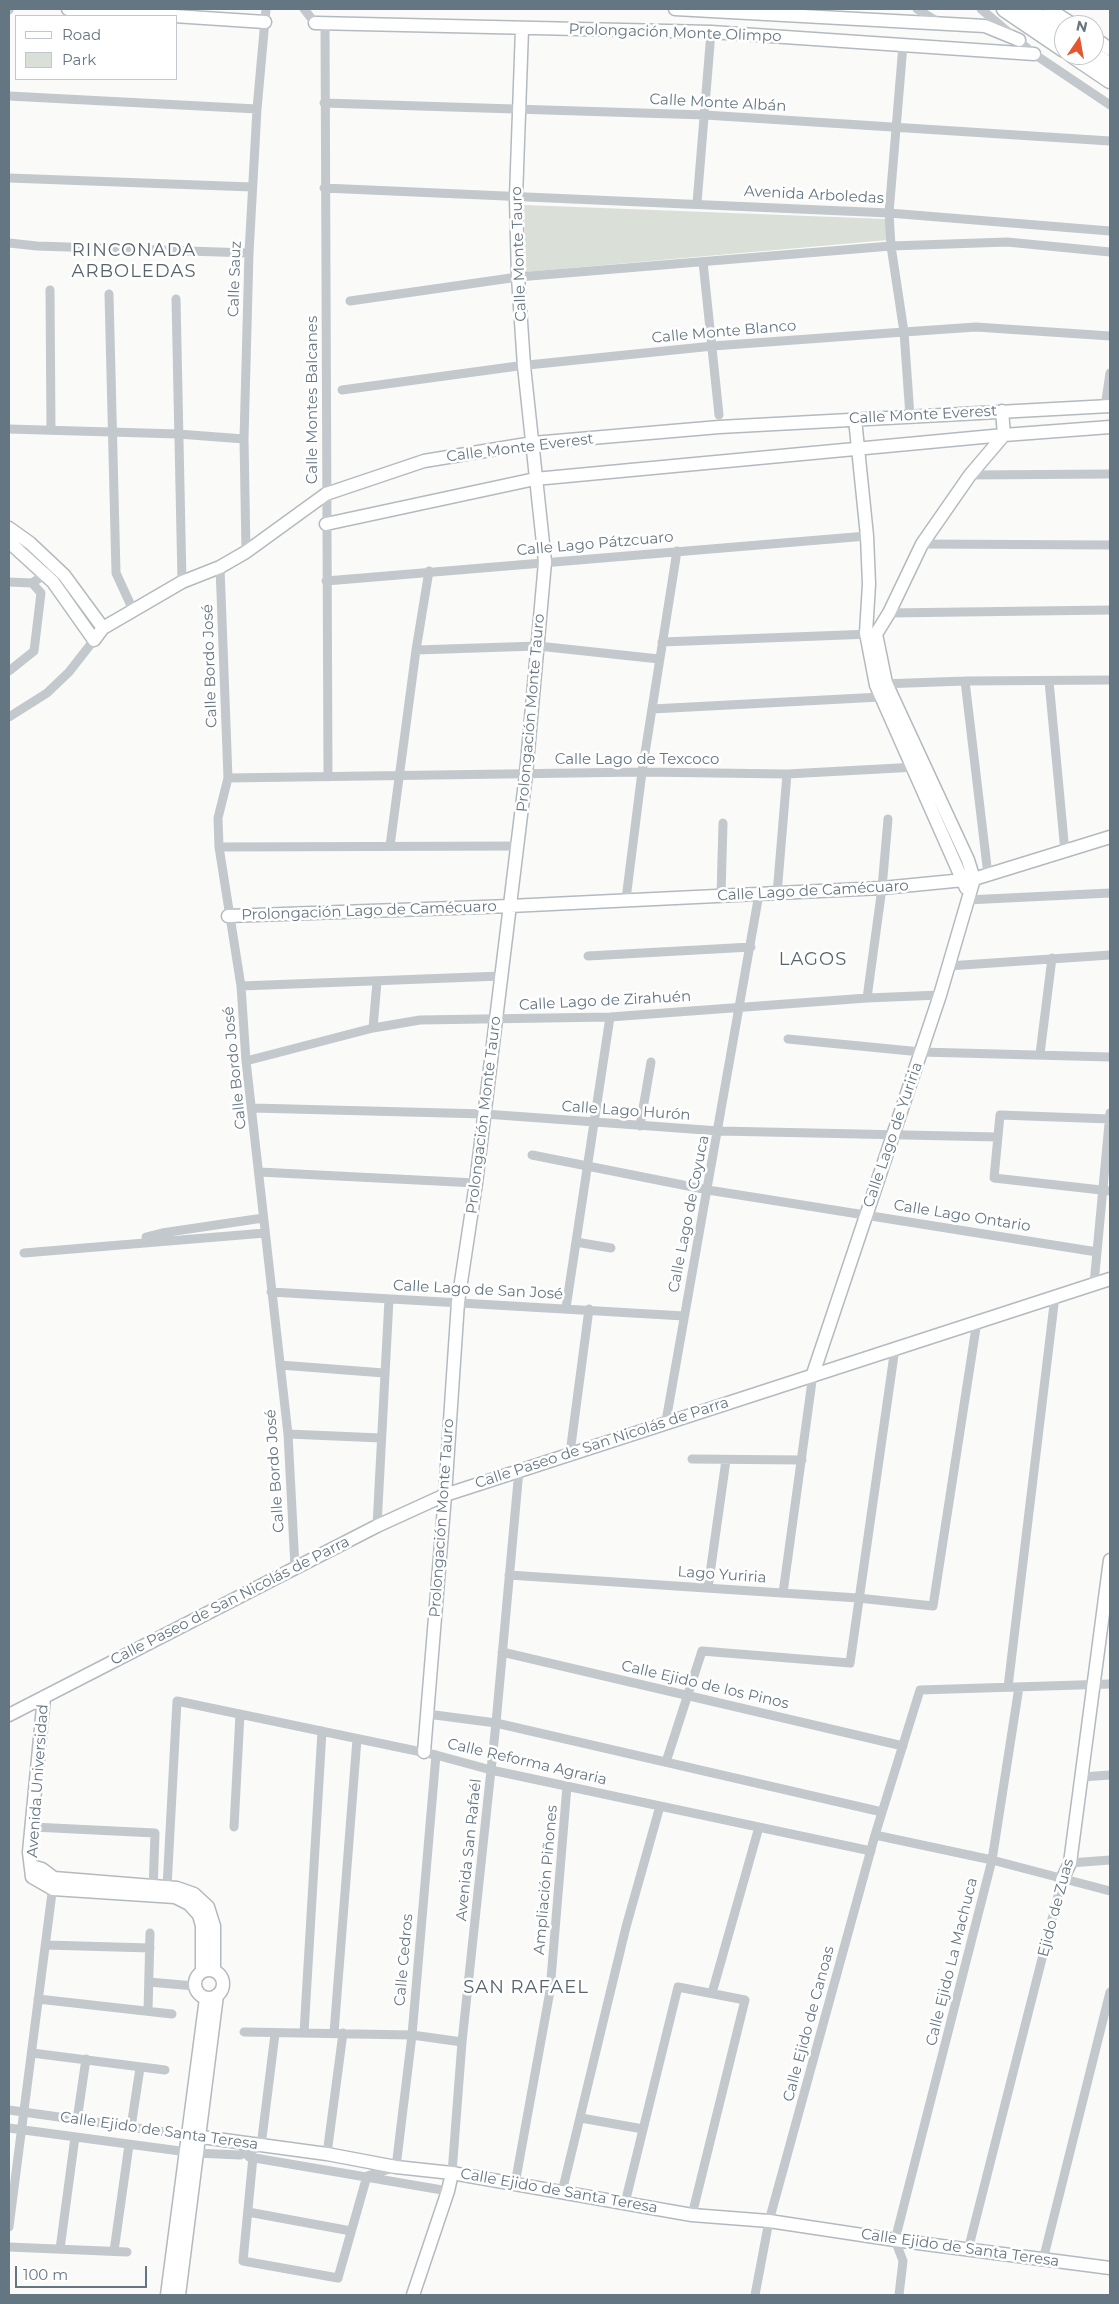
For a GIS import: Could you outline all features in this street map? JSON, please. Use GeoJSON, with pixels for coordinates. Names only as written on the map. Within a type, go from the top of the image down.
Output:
{"type":"FeatureCollection","features":[{"type":"Feature","properties":{"kind":"highway"},"geometry":{"type":"LineString","coordinates":[[1005,9],[1054,42]]}},
{"type":"Feature","properties":{"kind":"highway"},"geometry":{"type":"LineString","coordinates":[[1026,9],[1054,27]]}},
{"type":"Feature","properties":{"kind":"highway"},"geometry":{"type":"LineString","coordinates":[[1104,53],[1110,66]]}},
{"type":"Feature","properties":{"kind":"highway"},"geometry":{"type":"LineString","coordinates":[[1088,65],[1110,80]]}},
{"type":"Feature","properties":{"kind":"street"},"geometry":{"type":"LineString","coordinates":[[68,9],[266,15]]}},
{"type":"Feature","properties":{"kind":"street"},"geometry":{"type":"LineString","coordinates":[[304,9],[320,23]]}},
{"type":"Feature","properties":{"kind":"street"},"geometry":{"type":"LineString","coordinates":[[675,9],[708,9],[985,26],[1019,40]]}},
{"type":"Feature","properties":{"kind":"street"},"geometry":{"type":"LineString","coordinates":[[917,9],[940,22]]}},
{"type":"Feature","properties":{"kind":"street"},"geometry":{"type":"LineString","coordinates":[[981,9],[1034,54],[1110,105]]}},
{"type":"Feature","properties":{"kind":"street","name":"Calle Sauz"},"geometry":{"type":"LineString","coordinates":[[246,552],[244,439],[249,253],[257,109],[266,15]]}},
{"type":"Feature","properties":{"kind":"street","name":"Prolongación Monte Olimpo"},"geometry":{"type":"LineString","coordinates":[[320,23],[711,32],[1034,54]]}},
{"type":"Feature","properties":{"kind":"street","name":"Calle Montes Balcanes"},"geometry":{"type":"LineString","coordinates":[[320,23],[324,103],[324,188],[328,304],[326,494],[328,777]]}},
{"type":"Feature","properties":{"kind":"street","name":"Calle Monte Tauro"},"geometry":{"type":"LineString","coordinates":[[522,29],[516,197],[518,277],[535,479]]}},
{"type":"Feature","properties":{"kind":"street"},"geometry":{"type":"LineString","coordinates":[[697,203],[711,32]]}},
{"type":"Feature","properties":{"kind":"street"},"geometry":{"type":"LineString","coordinates":[[903,45],[890,213],[891,246],[904,332],[910,416]]}},
{"type":"Feature","properties":{"kind":"street"},"geometry":{"type":"LineString","coordinates":[[9,96],[257,109]]}},
{"type":"Feature","properties":{"kind":"street","name":"Calle Monte Albán"},"geometry":{"type":"LineString","coordinates":[[324,103],[705,115],[1110,141]]}},
{"type":"Feature","properties":{"kind":"street"},"geometry":{"type":"LineString","coordinates":[[9,178],[252,187]]}},
{"type":"Feature","properties":{"kind":"street","name":"Avenida Arboledas"},"geometry":{"type":"LineString","coordinates":[[324,188],[890,213],[1110,231]]}},
{"type":"Feature","properties":{"kind":"street"},"geometry":{"type":"LineString","coordinates":[[350,301],[518,277],[891,246],[1008,242],[1110,252]]}},
{"type":"Feature","properties":{"kind":"street"},"geometry":{"type":"LineString","coordinates":[[9,243],[37,246],[249,253]]}},
{"type":"Feature","properties":{"kind":"street"},"geometry":{"type":"LineString","coordinates":[[703,262],[720,416]]}},
{"type":"Feature","properties":{"kind":"street"},"geometry":{"type":"LineString","coordinates":[[50,290],[51,430]]}},
{"type":"Feature","properties":{"kind":"street"},"geometry":{"type":"LineString","coordinates":[[109,294],[114,432],[116,573],[133,610]]}},
{"type":"Feature","properties":{"kind":"street"},"geometry":{"type":"LineString","coordinates":[[176,299],[182,582]]}},
{"type":"Feature","properties":{"kind":"street","name":"Calle Monte Blanco"},"geometry":{"type":"LineString","coordinates":[[342,390],[524,366],[713,346],[904,332],[976,327],[1110,336]]}},
{"type":"Feature","properties":{"kind":"street"},"geometry":{"type":"LineString","coordinates":[[1108,407],[1110,373]]}},
{"type":"Feature","properties":{"kind":"street","name":"Calle Monte Everest"},"geometry":{"type":"LineString","coordinates":[[9,717],[13,711],[47,693],[69,672],[103,628],[182,582],[220,567],[246,552],[326,494],[424,461],[533,443],[719,427],[1108,407]]}},
{"type":"Feature","properties":{"kind":"street"},"geometry":{"type":"LineString","coordinates":[[662,642],[871,634],[889,613],[922,544],[970,475],[1004,435],[1002,411]]}},
{"type":"Feature","properties":{"kind":"street"},"geometry":{"type":"LineString","coordinates":[[855,419],[867,536],[871,634],[881,688],[919,766],[969,880],[968,898],[1110,893]]}},
{"type":"Feature","properties":{"kind":"street","name":"Calle Monte Everest"},"geometry":{"type":"LineString","coordinates":[[326,524],[535,479],[1004,435],[1110,427]]}},
{"type":"Feature","properties":{"kind":"street"},"geometry":{"type":"LineString","coordinates":[[9,429],[178,434],[244,439]]}},
{"type":"Feature","properties":{"kind":"street"},"geometry":{"type":"LineString","coordinates":[[970,475],[1110,474]]}},
{"type":"Feature","properties":{"kind":"street","name":"Prolongación Monte Tauro"},"geometry":{"type":"LineString","coordinates":[[430,1754],[427,1714],[445,1495],[458,1302],[476,1183],[518,846],[545,562],[535,479]]}},
{"type":"Feature","properties":{"kind":"street"},"geometry":{"type":"LineString","coordinates":[[9,528],[30,543],[54,574],[103,628]]}},
{"type":"Feature","properties":{"kind":"street","name":"Calle Lago Pátzcuaro"},"geometry":{"type":"LineString","coordinates":[[326,581],[867,536]]}},
{"type":"Feature","properties":{"kind":"street"},"geometry":{"type":"LineString","coordinates":[[9,542],[54,574],[94,640]]}},
{"type":"Feature","properties":{"kind":"street"},"geometry":{"type":"LineString","coordinates":[[922,544],[1110,545]]}},
{"type":"Feature","properties":{"kind":"street"},"geometry":{"type":"LineString","coordinates":[[626,899],[642,772],[677,551]]}},
{"type":"Feature","properties":{"kind":"street","name":"Calle Bordo José"},"geometry":{"type":"LineString","coordinates":[[220,567],[228,778],[218,818],[219,847],[228,916],[241,986],[246,1062],[253,1108],[265,1234],[288,1434],[295,1567]]}},
{"type":"Feature","properties":{"kind":"street"},"geometry":{"type":"LineString","coordinates":[[390,846],[416,650],[429,571]]}},
{"type":"Feature","properties":{"kind":"street"},"geometry":{"type":"LineString","coordinates":[[9,582],[32,582],[54,574]]}},
{"type":"Feature","properties":{"kind":"street"},"geometry":{"type":"LineString","coordinates":[[9,672],[34,651],[41,593],[54,574]]}},
{"type":"Feature","properties":{"kind":"street"},"geometry":{"type":"LineString","coordinates":[[32,582],[41,593]]}},
{"type":"Feature","properties":{"kind":"street"},"geometry":{"type":"LineString","coordinates":[[889,613],[1110,610]]}},
{"type":"Feature","properties":{"kind":"street"},"geometry":{"type":"LineString","coordinates":[[416,650],[538,646],[659,659]]}},
{"type":"Feature","properties":{"kind":"street"},"geometry":{"type":"LineString","coordinates":[[965,680],[988,875]]}},
{"type":"Feature","properties":{"kind":"street"},"geometry":{"type":"LineString","coordinates":[[652,709],[965,680],[1110,680]]}},
{"type":"Feature","properties":{"kind":"street"},"geometry":{"type":"LineString","coordinates":[[1049,681],[1066,852]]}},
{"type":"Feature","properties":{"kind":"street","name":"Calle Lago de Texcoco"},"geometry":{"type":"LineString","coordinates":[[228,778],[642,772],[787,774],[919,766]]}},
{"type":"Feature","properties":{"kind":"street"},"geometry":{"type":"LineString","coordinates":[[778,894],[787,774]]}},
{"type":"Feature","properties":{"kind":"street"},"geometry":{"type":"LineString","coordinates":[[867,998],[882,888],[888,819]]}},
{"type":"Feature","properties":{"kind":"street"},"geometry":{"type":"LineString","coordinates":[[721,896],[723,823]]}},
{"type":"Feature","properties":{"kind":"street","name":"Calle Lago de Camécuaro"},"geometry":{"type":"LineString","coordinates":[[510,906],[626,899],[778,894],[882,888],[969,880],[1066,852],[1110,837]]}},
{"type":"Feature","properties":{"kind":"street"},"geometry":{"type":"LineString","coordinates":[[219,847],[518,846]]}},
{"type":"Feature","properties":{"kind":"street","name":"Calle Lago de Coyuca"},"geometry":{"type":"LineString","coordinates":[[666,1422],[719,1131],[738,1008],[751,947],[759,894]]}},
{"type":"Feature","properties":{"kind":"street","name":"Calle Lago de Yuriria"},"geometry":{"type":"LineString","coordinates":[[813,1374],[940,996],[968,898]]}},
{"type":"Feature","properties":{"kind":"street","name":"Prolongación Lago de Camécuaro"},"geometry":{"type":"LineString","coordinates":[[228,916],[510,906]]}},
{"type":"Feature","properties":{"kind":"street"},"geometry":{"type":"LineString","coordinates":[[588,956],[751,947]]}},
{"type":"Feature","properties":{"kind":"street"},"geometry":{"type":"LineString","coordinates":[[948,966],[1110,955]]}},
{"type":"Feature","properties":{"kind":"street"},"geometry":{"type":"LineString","coordinates":[[1040,1054],[1052,958]]}},
{"type":"Feature","properties":{"kind":"street"},"geometry":{"type":"LineString","coordinates":[[241,986],[502,976]]}},
{"type":"Feature","properties":{"kind":"street"},"geometry":{"type":"LineString","coordinates":[[373,1028],[377,982]]}},
{"type":"Feature","properties":{"kind":"street","name":"Calle Lago de Zirahuén"},"geometry":{"type":"LineString","coordinates":[[246,1062],[373,1028],[420,1020],[610,1017],[867,998],[940,996]]}},
{"type":"Feature","properties":{"kind":"street"},"geometry":{"type":"LineString","coordinates":[[566,1308],[610,1017]]}},
{"type":"Feature","properties":{"kind":"street"},"geometry":{"type":"LineString","coordinates":[[788,1039],[921,1052],[1110,1057]]}},
{"type":"Feature","properties":{"kind":"street"},"geometry":{"type":"LineString","coordinates":[[640,1126],[651,1062]]}},
{"type":"Feature","properties":{"kind":"street","name":"Calle Lago Hurón"},"geometry":{"type":"LineString","coordinates":[[253,1108],[485,1114],[594,1124],[719,1131],[998,1138]]}},
{"type":"Feature","properties":{"kind":"street"},"geometry":{"type":"LineString","coordinates":[[1094,1284],[1107,1191],[1110,1113]]}},
{"type":"Feature","properties":{"kind":"street"},"geometry":{"type":"LineString","coordinates":[[1107,1191],[994,1178],[1000,1115],[1110,1119]]}},
{"type":"Feature","properties":{"kind":"street","name":"Calle Lago Ontario"},"geometry":{"type":"LineString","coordinates":[[532,1155],[708,1190],[1097,1252]]}},
{"type":"Feature","properties":{"kind":"street"},"geometry":{"type":"LineString","coordinates":[[259,1172],[476,1183]]}},
{"type":"Feature","properties":{"kind":"street"},"geometry":{"type":"LineString","coordinates":[[126,1243],[162,1233],[264,1218]]}},
{"type":"Feature","properties":{"kind":"street"},"geometry":{"type":"LineString","coordinates":[[24,1252],[265,1234]]}},
{"type":"Feature","properties":{"kind":"street"},"geometry":{"type":"LineString","coordinates":[[576,1242],[611,1248]]}},
{"type":"Feature","properties":{"kind":"street","name":"Calle Paseo de San Nicolás de Parra"},"geometry":{"type":"LineString","coordinates":[[9,1715],[295,1567],[445,1495],[1110,1279]]}},
{"type":"Feature","properties":{"kind":"street","name":"Calle Lago de San José"},"geometry":{"type":"LineString","coordinates":[[272,1292],[684,1316]]}},
{"type":"Feature","properties":{"kind":"street"},"geometry":{"type":"LineString","coordinates":[[1055,1296],[1008,1687],[1110,1684]]}},
{"type":"Feature","properties":{"kind":"street"},"geometry":{"type":"LineString","coordinates":[[377,1526],[389,1299]]}},
{"type":"Feature","properties":{"kind":"street"},"geometry":{"type":"LineString","coordinates":[[570,1453],[589,1309]]}},
{"type":"Feature","properties":{"kind":"street","name":"Lago Yuriria"},"geometry":{"type":"LineString","coordinates":[[509,1575],[858,1598],[933,1606],[977,1322]]}},
{"type":"Feature","properties":{"kind":"street"},"geometry":{"type":"LineString","coordinates":[[666,1762],[702,1651],[850,1663],[895,1348]]}},
{"type":"Feature","properties":{"kind":"street"},"geometry":{"type":"LineString","coordinates":[[280,1366],[384,1373]]}},
{"type":"Feature","properties":{"kind":"street"},"geometry":{"type":"LineString","coordinates":[[783,1593],[813,1374]]}},
{"type":"Feature","properties":{"kind":"street"},"geometry":{"type":"LineString","coordinates":[[288,1434],[381,1438]]}},
{"type":"Feature","properties":{"kind":"street"},"geometry":{"type":"LineString","coordinates":[[692,1459],[802,1460]]}},
{"type":"Feature","properties":{"kind":"street"},"geometry":{"type":"LineString","coordinates":[[708,1588],[726,1460]]}},
{"type":"Feature","properties":{"kind":"street","name":"Avenida San Rafaél"},"geometry":{"type":"LineString","coordinates":[[452,2173],[462,2042],[496,1723],[519,1470]]}},
{"type":"Feature","properties":{"kind":"street","name":"Ejido de Zuas"},"geometry":{"type":"LineString","coordinates":[[968,2250],[1062,1880],[1070,1863],[1110,1560]]}},
{"type":"Feature","properties":{"kind":"street","name":"Calle Ejido de los Pinos"},"geometry":{"type":"LineString","coordinates":[[502,1652],[903,1746]]}},
{"type":"Feature","properties":{"kind":"street","name":"Calle Ejido de Canoas"},"geometry":{"type":"LineString","coordinates":[[755,2295],[769,2221],[882,1812],[920,1690],[1008,1687]]}},
{"type":"Feature","properties":{"kind":"street","name":"Calle Ejido La Machuca"},"geometry":{"type":"LineString","coordinates":[[895,2240],[992,1860],[1019,1687]]}},
{"type":"Feature","properties":{"kind":"street","name":"Avenida Universidad"},"geometry":{"type":"LineString","coordinates":[[44,1697],[33,1827],[29,1852],[31,1866],[42,1869],[53,1884],[153,1891],[175,1897],[189,1904],[199,1915],[208,1970]]}},
{"type":"Feature","properties":{"kind":"street","name":"Calle Reforma Agraria"},"geometry":{"type":"LineString","coordinates":[[167,1887],[177,1701],[357,1738],[491,1770],[871,1851]]}},
{"type":"Feature","properties":{"kind":"street"},"geometry":{"type":"LineString","coordinates":[[234,1828],[240,1714]]}},
{"type":"Feature","properties":{"kind":"street","name":"Calle Reforma Agraria"},"geometry":{"type":"LineString","coordinates":[[427,1714],[496,1723],[882,1812]]}},
{"type":"Feature","properties":{"kind":"street"},"geometry":{"type":"LineString","coordinates":[[304,2033],[322,1731]]}},
{"type":"Feature","properties":{"kind":"street"},"geometry":{"type":"LineString","coordinates":[[327,2154],[338,2033],[357,1738]]}},
{"type":"Feature","properties":{"kind":"street","name":"Calle Cedros"},"geometry":{"type":"LineString","coordinates":[[396,2167],[412,2035],[430,1754]]}},
{"type":"Feature","properties":{"kind":"street"},"geometry":{"type":"LineString","coordinates":[[1082,1777],[1110,1775]]}},
{"type":"Feature","properties":{"kind":"street","name":"Ampliación Piñones"},"geometry":{"type":"LineString","coordinates":[[516,2184],[550,1991],[568,1786]]}},
{"type":"Feature","properties":{"kind":"street"},"geometry":{"type":"LineString","coordinates":[[562,2192],[626,1927],[660,1806]]}},
{"type":"Feature","properties":{"kind":"street"},"geometry":{"type":"LineString","coordinates":[[33,1827],[155,1833],[153,1891]]}},
{"type":"Feature","properties":{"kind":"street"},"geometry":{"type":"LineString","coordinates":[[712,1993],[759,1827]]}},
{"type":"Feature","properties":{"kind":"street"},"geometry":{"type":"LineString","coordinates":[[876,1835],[992,1860],[1062,1880],[1110,1891]]}},
{"type":"Feature","properties":{"kind":"street"},"geometry":{"type":"LineString","coordinates":[[1070,1863],[1110,1860]]}},
{"type":"Feature","properties":{"kind":"street"},"geometry":{"type":"LineString","coordinates":[[9,2227],[53,1884]]}},
{"type":"Feature","properties":{"kind":"street","name":"Avenida Universidad"},"geometry":{"type":"LineString","coordinates":[[153,1891],[167,1887],[177,1888],[194,1894],[208,1907],[214,1926],[208,1970]]}},
{"type":"Feature","properties":{"kind":"street"},"geometry":{"type":"LineString","coordinates":[[148,2012],[150,1933]]}},
{"type":"Feature","properties":{"kind":"street"},"geometry":{"type":"LineString","coordinates":[[46,1945],[150,1948]]}},
{"type":"Feature","properties":{"kind":"street"},"geometry":{"type":"LineString","coordinates":[[168,2295],[193,2136],[212,1996],[223,1985],[222,1979],[208,1970],[195,1980],[194,1986],[200,1996],[212,1996]]}},
{"type":"Feature","properties":{"kind":"street"},"geometry":{"type":"LineString","coordinates":[[149,1982],[194,1986]]}},
{"type":"Feature","properties":{"kind":"street"},"geometry":{"type":"LineString","coordinates":[[625,2203],[678,1987],[712,1993],[745,2000],[692,2215]]}},
{"type":"Feature","properties":{"kind":"street"},"geometry":{"type":"LineString","coordinates":[[1043,2260],[1107,2020],[1110,1992]]}},
{"type":"Feature","properties":{"kind":"street"},"geometry":{"type":"LineString","coordinates":[[38,1999],[172,2014]]}},
{"type":"Feature","properties":{"kind":"street"},"geometry":{"type":"LineString","coordinates":[[244,2032],[412,2035],[462,2042]]}},
{"type":"Feature","properties":{"kind":"street"},"geometry":{"type":"LineString","coordinates":[[240,2155],[261,2146],[275,2034]]}},
{"type":"Feature","properties":{"kind":"street"},"geometry":{"type":"LineString","coordinates":[[32,2053],[165,2070]]}},
{"type":"Feature","properties":{"kind":"street"},"geometry":{"type":"LineString","coordinates":[[77,2120],[86,2059]]}},
{"type":"Feature","properties":{"kind":"street"},"geometry":{"type":"LineString","coordinates":[[131,2127],[140,2068]]}},
{"type":"Feature","properties":{"kind":"street","name":"Calle Ejido de Santa Teresa"},"geometry":{"type":"LineString","coordinates":[[9,2110],[327,2154],[396,2167],[452,2173],[692,2215],[769,2221],[895,2240],[1110,2268]]}},
{"type":"Feature","properties":{"kind":"street"},"geometry":{"type":"LineString","coordinates":[[581,2118],[643,2129]]}},
{"type":"Feature","properties":{"kind":"street","name":"Calle Ejido de Santa Teresa"},"geometry":{"type":"LineString","coordinates":[[9,2128],[190,2153],[240,2155],[367,2176],[448,2192]]}},
{"type":"Feature","properties":{"kind":"street"},"geometry":{"type":"LineString","coordinates":[[60,2249],[75,2137]]}},
{"type":"Feature","properties":{"kind":"street"},"geometry":{"type":"LineString","coordinates":[[114,2251],[129,2145]]}},
{"type":"Feature","properties":{"kind":"street"},"geometry":{"type":"LineString","coordinates":[[179,2295],[190,2153]]}},
{"type":"Feature","properties":{"kind":"street"},"geometry":{"type":"LineString","coordinates":[[253,2157],[243,2260],[338,2278],[367,2176],[396,2167]]}},
{"type":"Feature","properties":{"kind":"street"},"geometry":{"type":"LineString","coordinates":[[413,2295],[448,2192],[452,2173]]}},
{"type":"Feature","properties":{"kind":"street"},"geometry":{"type":"LineString","coordinates":[[248,2212],[351,2231]]}},
{"type":"Feature","properties":{"kind":"street"},"geometry":{"type":"LineString","coordinates":[[895,2240],[903,2261],[899,2295]]}},
{"type":"Feature","properties":{"kind":"street"},"geometry":{"type":"LineString","coordinates":[[9,2247],[127,2252]]}},
{"type":"Feature","properties":{"kind":"green space"},"geometry":{"type":"Polygon","coordinates":[[[524,205],[886,219],[888,240],[526,272],[524,205]]]}},
{"type":"Feature","properties":{"kind":"district","name":"RINCONADA ARBOLEDAS"},"geometry":{"type":"Point","coordinates":[134,261]}},
{"type":"Feature","properties":{"kind":"district","name":"LAGOS"},"geometry":{"type":"Point","coordinates":[813,960]}},
{"type":"Feature","properties":{"kind":"district","name":"SAN RAFAEL"},"geometry":{"type":"Point","coordinates":[526,1988]}}]}
